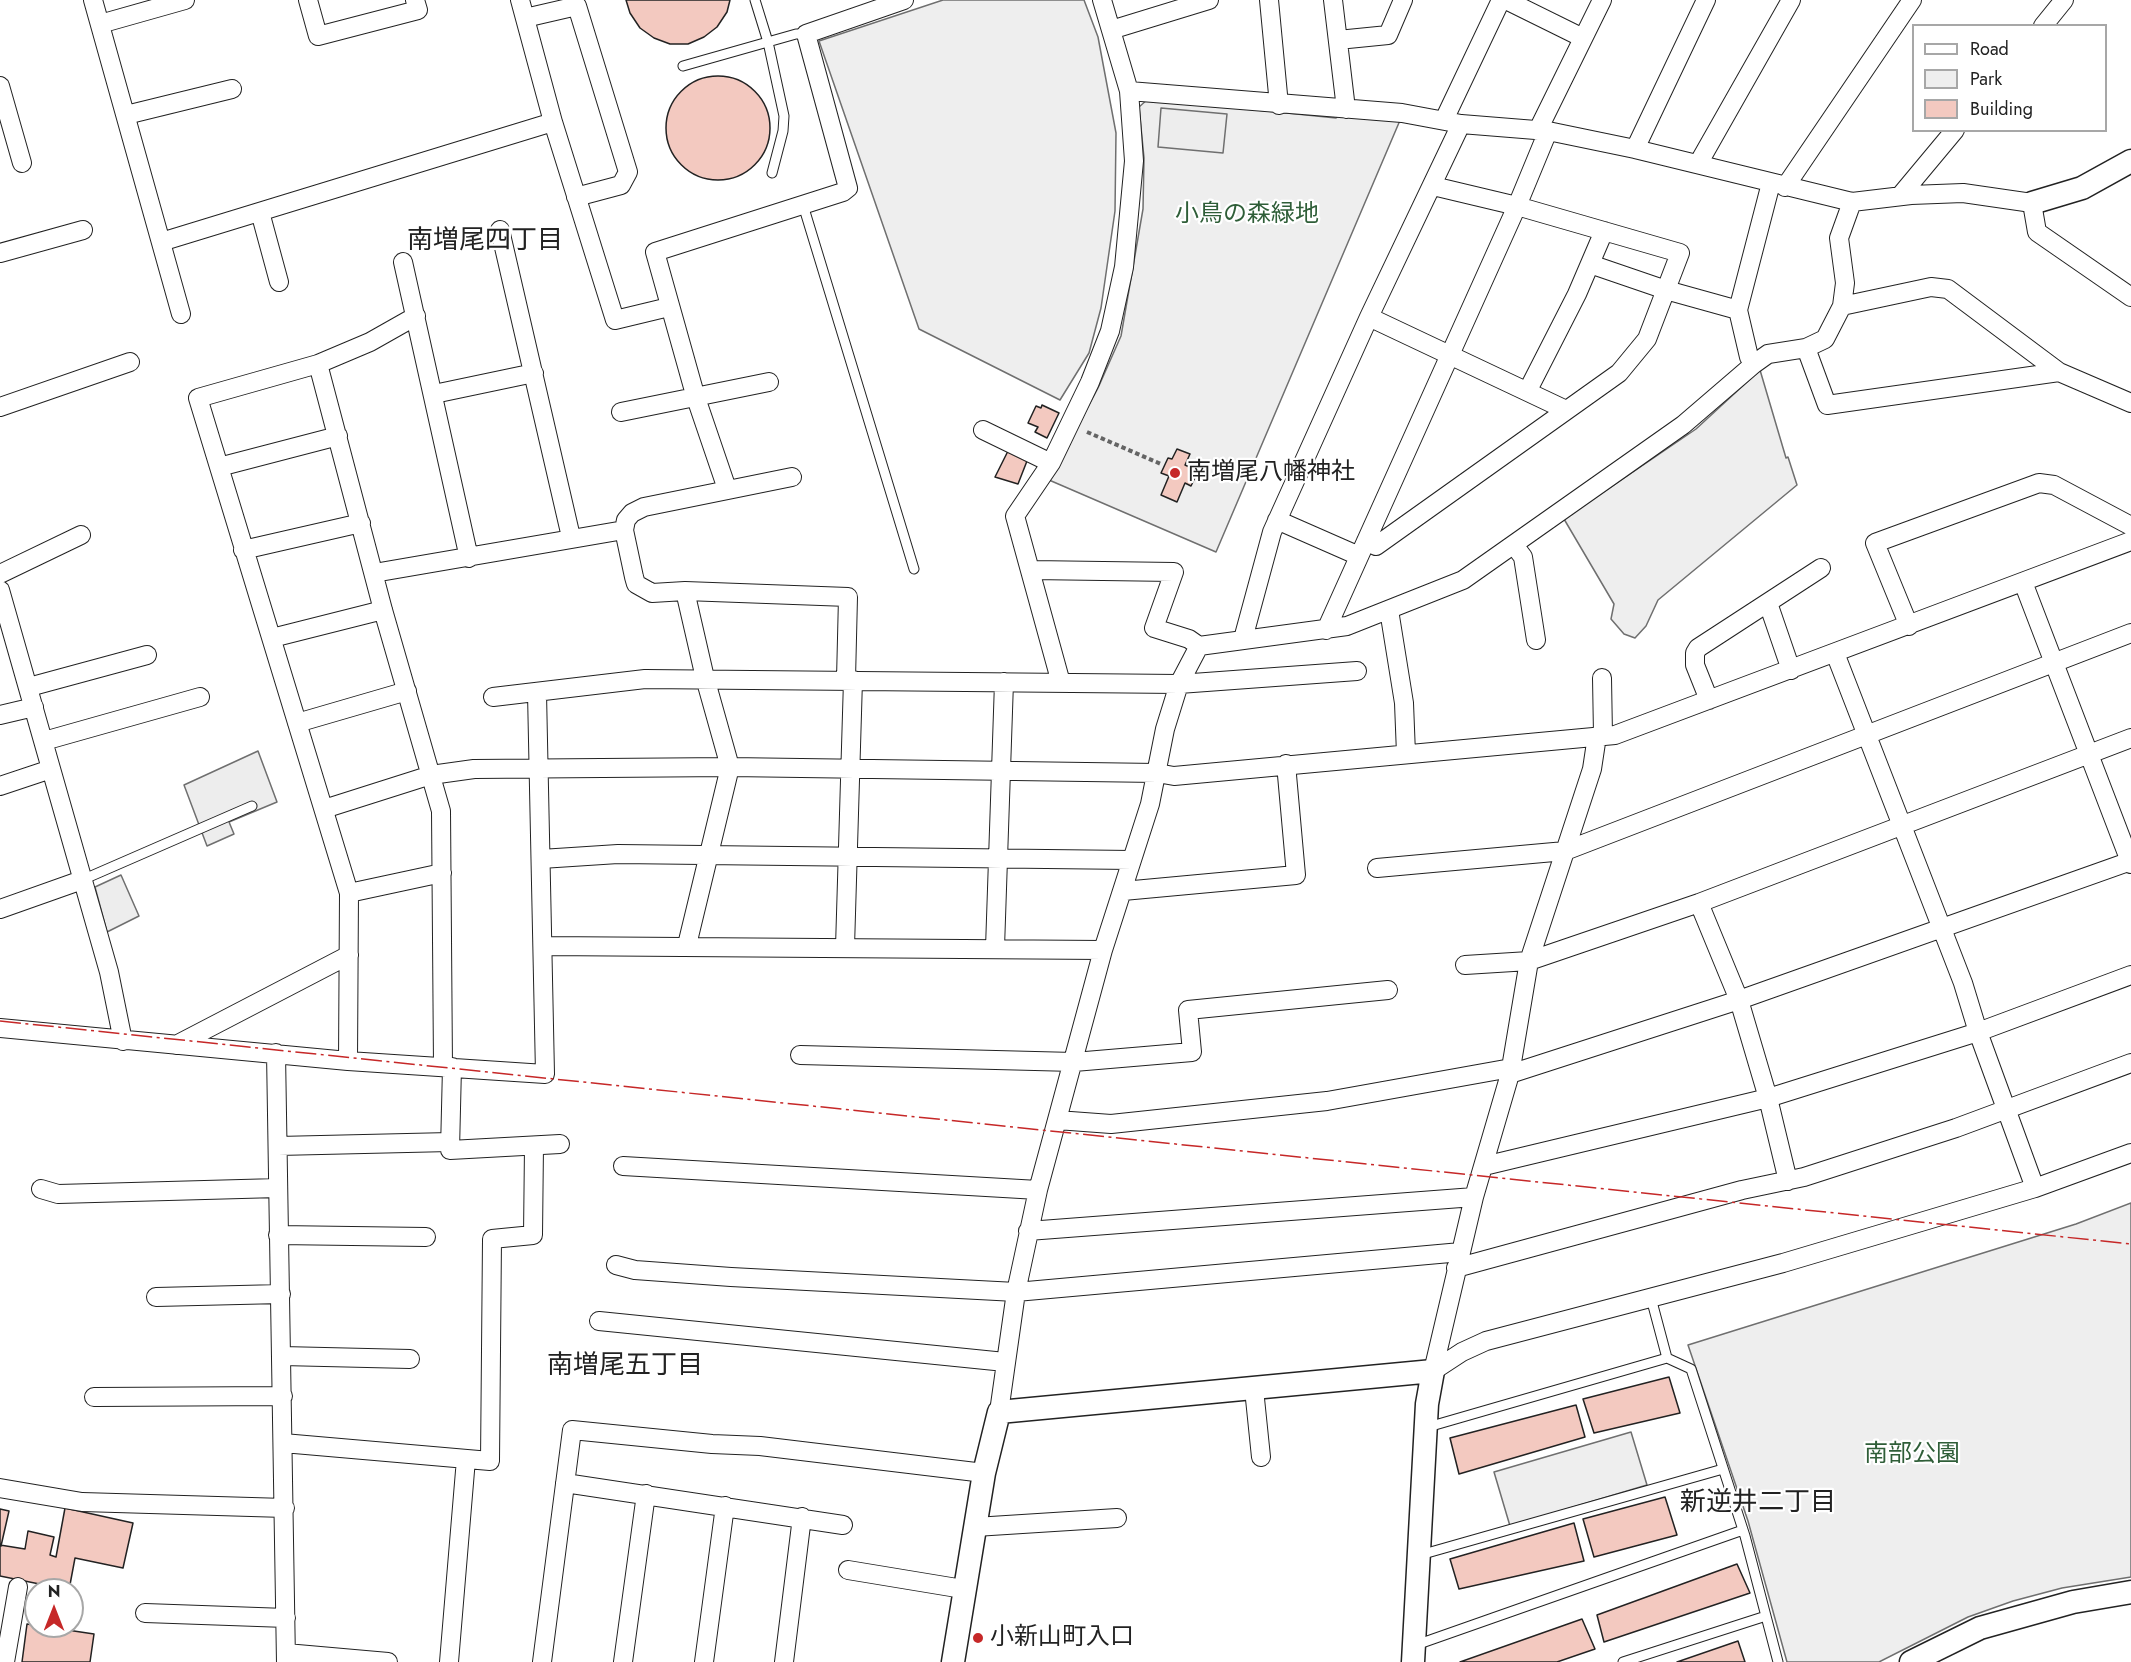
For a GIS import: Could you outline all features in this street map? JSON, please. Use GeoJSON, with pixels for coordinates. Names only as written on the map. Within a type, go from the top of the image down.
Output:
{"type":"FeatureCollection","features":[{"type":"Feature","properties":{"kind":"street"},"geometry":{"type":"LineString","coordinates":[[93,0],[181,314]]}},
{"type":"Feature","properties":{"kind":"street"},"geometry":{"type":"LineString","coordinates":[[100,24],[185,0]]}},
{"type":"Feature","properties":{"kind":"street"},"geometry":{"type":"LineString","coordinates":[[308,0],[318,36],[418,10],[415,0]]}},
{"type":"Feature","properties":{"kind":"street"},"geometry":{"type":"LineString","coordinates":[[520,0],[553,122],[615,320],[669,307]]}},
{"type":"Feature","properties":{"kind":"street"},"geometry":{"type":"LineString","coordinates":[[1061,683],[1032,570],[1015,516],[1051,463],[1070,424],[1110,332],[1124,267],[1134,161],[1129,91],[1102,0]]}},
{"type":"Feature","properties":{"kind":"street"},"geometry":{"type":"LineString","coordinates":[[1112,30],[1209,0]]}},
{"type":"Feature","properties":{"kind":"street"},"geometry":{"type":"LineString","coordinates":[[1269,0],[1279,105]]}},
{"type":"Feature","properties":{"kind":"street"},"geometry":{"type":"LineString","coordinates":[[1333,0],[1346,108]]}},
{"type":"Feature","properties":{"kind":"street"},"geometry":{"type":"LineString","coordinates":[[1338,39],[1388,35],[1403,0]]}},
{"type":"Feature","properties":{"kind":"street"},"geometry":{"type":"LineString","coordinates":[[1243,639],[1277,520],[1369,317],[1433,186],[1453,122],[1501,0]]}},
{"type":"Feature","properties":{"kind":"street"},"geometry":{"type":"LineString","coordinates":[[1506,0],[1583,38]]}},
{"type":"Feature","properties":{"kind":"street"},"geometry":{"type":"LineString","coordinates":[[1326,630],[1517,206],[1543,131],[1602,0]]}},
{"type":"Feature","properties":{"kind":"street"},"geometry":{"type":"LineString","coordinates":[[1635,149],[1706,0]]}},
{"type":"Feature","properties":{"kind":"street"},"geometry":{"type":"LineString","coordinates":[[1698,164],[1791,0]]}},
{"type":"Feature","properties":{"kind":"street"},"geometry":{"type":"LineString","coordinates":[[1754,364],[1749,357],[1738,310],[1778,185],[1912,0]]}},
{"type":"Feature","properties":{"kind":"street"},"geometry":{"type":"LineString","coordinates":[[2045,24],[2064,0]]}},
{"type":"Feature","properties":{"kind":"street"},"geometry":{"type":"LineString","coordinates":[[727,489],[696,398],[655,252],[803,205],[848,188],[806,34],[895,1]]}},
{"type":"Feature","properties":{"kind":"street"},"geometry":{"type":"LineString","coordinates":[[525,18],[577,6],[628,172],[621,185],[576,197]]}},
{"type":"Feature","properties":{"kind":"street"},"geometry":{"type":"LineString","coordinates":[[0,86],[22,163]]}},
{"type":"Feature","properties":{"kind":"street"},"geometry":{"type":"LineString","coordinates":[[126,115],[232,90]]}},
{"type":"Feature","properties":{"kind":"street"},"geometry":{"type":"LineString","coordinates":[[1129,91],[1279,105],[1346,108],[1543,131],[1635,149],[1852,202],[1900,196],[1963,194],[2031,203],[2049,200],[2082,188],[2131,161]]}},
{"type":"Feature","properties":{"kind":"street"},"geometry":{"type":"LineString","coordinates":[[161,242],[553,122]]}},
{"type":"Feature","properties":{"kind":"street"},"geometry":{"type":"LineString","coordinates":[[1900,196],[1953,132]]}},
{"type":"Feature","properties":{"kind":"street"},"geometry":{"type":"LineString","coordinates":[[1277,520],[1363,549],[1376,546],[1619,373],[1647,339],[1680,253],[1517,206],[1433,186]]}},
{"type":"Feature","properties":{"kind":"street"},"geometry":{"type":"LineString","coordinates":[[1032,570],[1174,572],[1154,628],[1189,639],[1199,646],[1326,630],[1389,610],[1463,580],[1683,425],[1768,354],[1806,348],[1825,339],[1834,327],[1842,306],[1845,283],[1839,238],[1852,202]]}},
{"type":"Feature","properties":{"kind":"street"},"geometry":{"type":"LineString","coordinates":[[2031,203],[2037,232],[2131,297]]}},
{"type":"Feature","properties":{"kind":"street"},"geometry":{"type":"LineString","coordinates":[[260,212],[279,282]]}},
{"type":"Feature","properties":{"kind":"street"},"geometry":{"type":"LineString","coordinates":[[0,253],[83,230]]}},
{"type":"Feature","properties":{"kind":"street"},"geometry":{"type":"LineString","coordinates":[[500,230],[571,537]]}},
{"type":"Feature","properties":{"kind":"street"},"geometry":{"type":"LineString","coordinates":[[1528,390],[1604,231]]}},
{"type":"Feature","properties":{"kind":"street"},"geometry":{"type":"LineString","coordinates":[[403,262],[469,558]]}},
{"type":"Feature","properties":{"kind":"street"},"geometry":{"type":"LineString","coordinates":[[1590,264],[1666,290],[1738,310]]}},
{"type":"Feature","properties":{"kind":"street"},"geometry":{"type":"LineString","coordinates":[[1842,306],[1931,287],[1948,289],[2059,372],[2131,403]]}},
{"type":"Feature","properties":{"kind":"street"},"geometry":{"type":"LineString","coordinates":[[348,1061],[349,893],[198,398],[318,364],[370,342],[416,316]]}},
{"type":"Feature","properties":{"kind":"street"},"geometry":{"type":"LineString","coordinates":[[1369,317],[1528,390],[1566,410]]}},
{"type":"Feature","properties":{"kind":"street"},"geometry":{"type":"LineString","coordinates":[[1806,348],[1827,405],[2059,372]]}},
{"type":"Feature","properties":{"kind":"street"},"geometry":{"type":"LineString","coordinates":[[0,407],[130,362]]}},
{"type":"Feature","properties":{"kind":"street"},"geometry":{"type":"LineString","coordinates":[[318,364],[383,610],[441,811],[450,1150],[560,1144]]}},
{"type":"Feature","properties":{"kind":"street"},"geometry":{"type":"LineString","coordinates":[[434,394],[534,373]]}},
{"type":"Feature","properties":{"kind":"street"},"geometry":{"type":"LineString","coordinates":[[621,412],[769,382]]}},
{"type":"Feature","properties":{"kind":"street"},"geometry":{"type":"LineString","coordinates":[[983,430],[1051,463]]}},
{"type":"Feature","properties":{"kind":"street"},"geometry":{"type":"LineString","coordinates":[[219,467],[338,436]]}},
{"type":"Feature","properties":{"kind":"street"},"geometry":{"type":"LineString","coordinates":[[792,477],[644,507],[632,513],[626,520],[624,530],[636,584],[652,593],[685,591],[848,597],[850,769],[845,947]]}},
{"type":"Feature","properties":{"kind":"street"},"geometry":{"type":"LineString","coordinates":[[1909,626],[1875,543],[2039,483],[2054,485],[2131,526]]}},
{"type":"Feature","properties":{"kind":"street"},"geometry":{"type":"LineString","coordinates":[[243,550],[361,523]]}},
{"type":"Feature","properties":{"kind":"street"},"geometry":{"type":"LineString","coordinates":[[374,573],[469,558],[571,537],[624,530]]}},
{"type":"Feature","properties":{"kind":"street"},"geometry":{"type":"LineString","coordinates":[[0,574],[81,535]]}},
{"type":"Feature","properties":{"kind":"street"},"geometry":{"type":"LineString","coordinates":[[324,809],[431,775],[474,769],[730,767],[1157,773],[1174,776],[1615,735],[2131,541]]}},
{"type":"Feature","properties":{"kind":"street"},"geometry":{"type":"LineString","coordinates":[[1514,545],[1523,557],[1536,640]]}},
{"type":"Feature","properties":{"kind":"street"},"geometry":{"type":"LineString","coordinates":[[1709,700],[1695,665],[1695,653],[1698,648],[1821,568]]}},
{"type":"Feature","properties":{"kind":"street"},"geometry":{"type":"LineString","coordinates":[[1057,1120],[1112,1125],[1327,1101],[1510,1071],[1739,1000],[2131,862],[2024,582]]}},
{"type":"Feature","properties":{"kind":"street"},"geometry":{"type":"LineString","coordinates":[[0,590],[5,621],[29,687],[109,972],[123,1041]]}},
{"type":"Feature","properties":{"kind":"street"},"geometry":{"type":"LineString","coordinates":[[685,591],[705,678],[730,767],[687,945]]}},
{"type":"Feature","properties":{"kind":"street"},"geometry":{"type":"LineString","coordinates":[[1768,603],[1791,670]]}},
{"type":"Feature","properties":{"kind":"street"},"geometry":{"type":"LineString","coordinates":[[272,638],[383,610]]}},
{"type":"Feature","properties":{"kind":"street"},"geometry":{"type":"LineString","coordinates":[[1389,610],[1404,703],[1406,754]]}},
{"type":"Feature","properties":{"kind":"street"},"geometry":{"type":"LineString","coordinates":[[1377,868],[1565,850],[2131,633]]}},
{"type":"Feature","properties":{"kind":"street"},"geometry":{"type":"LineString","coordinates":[[953,1662],[963,1589],[984,1473],[999,1412],[1016,1292],[1028,1231],[1103,950],[1123,891],[1157,773],[1165,729],[1179,684],[1199,646]]}},
{"type":"Feature","properties":{"kind":"street"},"geometry":{"type":"LineString","coordinates":[[1835,653],[1963,983],[1977,1032],[2035,1188]]}},
{"type":"Feature","properties":{"kind":"street"},"geometry":{"type":"LineString","coordinates":[[29,687],[147,655]]}},
{"type":"Feature","properties":{"kind":"street"},"geometry":{"type":"LineString","coordinates":[[493,697],[645,679],[849,679],[1179,684],[1357,671]]}},
{"type":"Feature","properties":{"kind":"street"},"geometry":{"type":"LineString","coordinates":[[1413,1654],[1425,1428],[1433,1371],[1474,1197],[1510,1071],[1529,961],[1592,769],[1600,735],[1602,678]]}},
{"type":"Feature","properties":{"kind":"street"},"geometry":{"type":"LineString","coordinates":[[995,948],[1004,682]]}},
{"type":"Feature","properties":{"kind":"street"},"geometry":{"type":"LineString","coordinates":[[297,723],[406,692]]}},
{"type":"Feature","properties":{"kind":"street"},"geometry":{"type":"LineString","coordinates":[[0,1028],[348,1061],[545,1074],[537,693]]}},
{"type":"Feature","properties":{"kind":"street"},"geometry":{"type":"LineString","coordinates":[[44,741],[200,697]]}},
{"type":"Feature","properties":{"kind":"street"},"geometry":{"type":"LineString","coordinates":[[0,716],[34,707]]}},
{"type":"Feature","properties":{"kind":"street"},"geometry":{"type":"LineString","coordinates":[[1465,965],[1529,961],[1699,903],[2131,738]]}},
{"type":"Feature","properties":{"kind":"street"},"geometry":{"type":"LineString","coordinates":[[1123,891],[1296,875],[1286,764]]}},
{"type":"Feature","properties":{"kind":"street"},"geometry":{"type":"LineString","coordinates":[[0,786],[51,769]]}},
{"type":"Feature","properties":{"kind":"street"},"geometry":{"type":"LineString","coordinates":[[541,859],[618,854],[1132,860]]}},
{"type":"Feature","properties":{"kind":"street"},"geometry":{"type":"LineString","coordinates":[[349,893],[442,873]]}},
{"type":"Feature","properties":{"kind":"street"},"geometry":{"type":"LineString","coordinates":[[0,909],[82,880]]}},
{"type":"Feature","properties":{"kind":"street"},"geometry":{"type":"LineString","coordinates":[[1699,903],[1739,1000],[1768,1098],[1788,1181]]}},
{"type":"Feature","properties":{"kind":"street"},"geometry":{"type":"LineString","coordinates":[[543,946],[687,945],[1103,950]]}},
{"type":"Feature","properties":{"kind":"street"},"geometry":{"type":"LineString","coordinates":[[177,1045],[349,955]]}},
{"type":"Feature","properties":{"kind":"street"},"geometry":{"type":"LineString","coordinates":[[1484,1166],[1768,1098],[1977,1032],[2131,975]]}},
{"type":"Feature","properties":{"kind":"street"},"geometry":{"type":"LineString","coordinates":[[800,1055],[1074,1062],[1192,1052],[1188,1010],[1388,990]]}},
{"type":"Feature","properties":{"kind":"street"},"geometry":{"type":"LineString","coordinates":[[276,1053],[286,1658],[388,1662]]}},
{"type":"Feature","properties":{"kind":"street"},"geometry":{"type":"LineString","coordinates":[[616,1264],[635,1270],[731,1273],[1016,1292],[1459,1260],[1742,1190],[1788,1181],[2006,1110],[2131,1063]]}},
{"type":"Feature","properties":{"kind":"street"},"geometry":{"type":"LineString","coordinates":[[278,1146],[450,1142]]}},
{"type":"Feature","properties":{"kind":"street"},"geometry":{"type":"LineString","coordinates":[[283,1443],[490,1461],[492,1239],[533,1235],[534,1146]]}},
{"type":"Feature","properties":{"kind":"street"},"geometry":{"type":"LineString","coordinates":[[999,1412],[1433,1371],[1462,1352],[1486,1341],[1783,1263],[2035,1188],[2131,1153]]}},
{"type":"Feature","properties":{"kind":"street"},"geometry":{"type":"LineString","coordinates":[[623,1166],[1038,1190]]}},
{"type":"Feature","properties":{"kind":"street"},"geometry":{"type":"LineString","coordinates":[[41,1189],[58,1194],[278,1188]]}},
{"type":"Feature","properties":{"kind":"street"},"geometry":{"type":"LineString","coordinates":[[1028,1231],[1474,1197]]}},
{"type":"Feature","properties":{"kind":"street"},"geometry":{"type":"LineString","coordinates":[[278,1235],[426,1237]]}},
{"type":"Feature","properties":{"kind":"street"},"geometry":{"type":"LineString","coordinates":[[156,1297],[281,1294]]}},
{"type":"Feature","properties":{"kind":"street"},"geometry":{"type":"LineString","coordinates":[[599,1321],[1005,1362]]}},
{"type":"Feature","properties":{"kind":"street"},"geometry":{"type":"LineString","coordinates":[[282,1356],[410,1359]]}},
{"type":"Feature","properties":{"kind":"street"},"geometry":{"type":"LineString","coordinates":[[1254,1389],[1261,1457]]}},
{"type":"Feature","properties":{"kind":"street"},"geometry":{"type":"LineString","coordinates":[[94,1397],[283,1396]]}},
{"type":"Feature","properties":{"kind":"street"},"geometry":{"type":"LineString","coordinates":[[542,1662],[572,1430],[712,1444],[760,1446],[984,1473]]}},
{"type":"Feature","properties":{"kind":"street"},"geometry":{"type":"LineString","coordinates":[[449,1662],[466,1459]]}},
{"type":"Feature","properties":{"kind":"street"},"geometry":{"type":"LineString","coordinates":[[565,1483],[843,1525]]}},
{"type":"Feature","properties":{"kind":"street"},"geometry":{"type":"LineString","coordinates":[[0,1488],[82,1502],[285,1508]]}},
{"type":"Feature","properties":{"kind":"street"},"geometry":{"type":"LineString","coordinates":[[623,1662],[646,1494]]}},
{"type":"Feature","properties":{"kind":"street"},"geometry":{"type":"LineString","coordinates":[[704,1662],[725,1506]]}},
{"type":"Feature","properties":{"kind":"street"},"geometry":{"type":"LineString","coordinates":[[784,1662],[802,1517]]}},
{"type":"Feature","properties":{"kind":"street"},"geometry":{"type":"LineString","coordinates":[[975,1527],[1117,1518]]}},
{"type":"Feature","properties":{"kind":"street"},"geometry":{"type":"LineString","coordinates":[[848,1570],[963,1589]]}},
{"type":"Feature","properties":{"kind":"street"},"geometry":{"type":"LineString","coordinates":[[5,1662],[18,1587]]}},
{"type":"Feature","properties":{"kind":"street"},"geometry":{"type":"LineString","coordinates":[[1911,1662],[1980,1628],[2073,1602],[2131,1592]]}},
{"type":"Feature","properties":{"kind":"street"},"geometry":{"type":"LineString","coordinates":[[145,1613],[286,1618]]}},
{"type":"Feature","properties":{"kind":"lane"},"geometry":{"type":"LineString","coordinates":[[754,0],[768,42],[784,116],[783,131],[772,173]]}},
{"type":"Feature","properties":{"kind":"lane"},"geometry":{"type":"LineString","coordinates":[[683,66],[796,34],[806,34]]}},
{"type":"Feature","properties":{"kind":"lane"},"geometry":{"type":"LineString","coordinates":[[803,205],[914,569]]}},
{"type":"Feature","properties":{"kind":"lane"},"geometry":{"type":"LineString","coordinates":[[82,880],[252,806]]}},
{"type":"Feature","properties":{"kind":"lane"},"geometry":{"type":"LineString","coordinates":[[1651,1298],[1667,1358]]}},
{"type":"Feature","properties":{"kind":"lane"},"geometry":{"type":"LineString","coordinates":[[1425,1428],[1667,1358],[1691,1369],[1743,1530],[1778,1662]]}},
{"type":"Feature","properties":{"kind":"lane"},"geometry":{"type":"LineString","coordinates":[[1418,1556],[1723,1469]]}},
{"type":"Feature","properties":{"kind":"lane"},"geometry":{"type":"LineString","coordinates":[[1413,1654],[1743,1530]]}},
{"type":"Feature","properties":{"kind":"lane"},"geometry":{"type":"LineString","coordinates":[[1623,1662],[1766,1616]]}},
{"type":"Feature","properties":{"kind":"path"},"geometry":{"type":"LineString","coordinates":[[1070,424],[1161,464]]}},
{"type":"Feature","properties":{"kind":"green space"},"geometry":{"type":"Polygon","coordinates":[[[943,0],[1084,0],[1098,37],[1116,133],[1115,211],[1101,308],[1089,353],[1060,400],[919,329],[819,41],[943,0]]]}},
{"type":"Feature","properties":{"kind":"green space","name":"小鳥の森緑地"},"geometry":{"type":"Polygon","coordinates":[[[1148,99],[1336,118],[1342,113],[1401,118],[1216,552],[1049,480],[1098,388],[1121,336],[1143,209],[1144,158],[1139,107],[1148,99]]]}},
{"type":"Feature","properties":{"kind":"green space"},"geometry":{"type":"Polygon","coordinates":[[[1760,370],[1786,458],[1788,457],[1797,485],[1658,600],[1646,626],[1635,638],[1624,634],[1611,619],[1614,604],[1564,519],[1696,429],[1760,370]]]}},
{"type":"Feature","properties":{"kind":"green space","name":"南部公園"},"geometry":{"type":"Polygon","coordinates":[[[2131,1203],[2131,1577],[2062,1588],[2013,1601],[1968,1617],[1879,1662],[1787,1662],[1748,1521],[1688,1345],[2076,1224],[2131,1203]]]}},
{"type":"Feature","properties":{"kind":"green space"},"geometry":{"type":"Polygon","coordinates":[[[1631,1432],[1647,1485],[1510,1526],[1494,1472],[1631,1432]]]}},
{"type":"Feature","properties":{"kind":"shaded area"},"geometry":{"type":"Polygon","coordinates":[[[1161,108],[1227,114],[1223,153],[1158,147],[1161,108]]]}},
{"type":"Feature","properties":{"kind":"shaded area"},"geometry":{"type":"Polygon","coordinates":[[[258,751],[277,802],[229,822],[234,834],[207,846],[184,785],[258,751]]]}},
{"type":"Feature","properties":{"kind":"shaded area"},"geometry":{"type":"Polygon","coordinates":[[[121,875],[139,916],[107,932],[95,887],[121,875]]]}},
{"type":"Feature","properties":{"kind":"building"},"geometry":{"type":"Polygon","coordinates":[[[626,0],[730,0],[727,12],[717,27],[704,37],[688,44],[670,44],[654,38],[640,28],[630,13],[626,0]]]}},
{"type":"Feature","properties":{"kind":"building"},"geometry":{"type":"Polygon","coordinates":[[[718,76],[738,80],[755,91],[766,108],[770,128],[766,148],[755,165],[738,176],[718,180],[698,176],[681,165],[670,148],[666,128],[670,108],[681,91],[698,80],[718,76]]]}},
{"type":"Feature","properties":{"kind":"building"},"geometry":{"type":"Polygon","coordinates":[[[1042,405],[1059,413],[1047,438],[1035,432],[1038,427],[1028,423],[1036,406],[1041,408],[1042,405]]]}},
{"type":"Feature","properties":{"kind":"building"},"geometry":{"type":"Polygon","coordinates":[[[1177,449],[1190,454],[1185,465],[1198,471],[1191,486],[1185,483],[1177,502],[1161,495],[1169,476],[1161,473],[1168,458],[1172,459],[1177,449]]]}},
{"type":"Feature","properties":{"kind":"building"},"geometry":{"type":"Polygon","coordinates":[[[1008,451],[1027,461],[1018,484],[995,477],[1008,451]]]}},
{"type":"Feature","properties":{"kind":"building"},"geometry":{"type":"Polygon","coordinates":[[[1669,1377],[1680,1413],[1594,1433],[1583,1399],[1669,1377]]]}},
{"type":"Feature","properties":{"kind":"building"},"geometry":{"type":"Polygon","coordinates":[[[1576,1405],[1585,1437],[1459,1474],[1450,1438],[1576,1405]]]}},
{"type":"Feature","properties":{"kind":"building"},"geometry":{"type":"Polygon","coordinates":[[[1665,1497],[1677,1535],[1594,1557],[1583,1519],[1665,1497]]]}},
{"type":"Feature","properties":{"kind":"building"},"geometry":{"type":"Polygon","coordinates":[[[65,1508],[133,1523],[123,1568],[75,1558],[71,1578],[24,1578],[24,1581],[0,1576],[0,1545],[25,1549],[28,1531],[54,1537],[50,1555],[56,1557],[65,1508]]]}},
{"type":"Feature","properties":{"kind":"building"},"geometry":{"type":"Polygon","coordinates":[[[0,1509],[9,1511],[1,1546],[0,1545],[0,1509]]]}},
{"type":"Feature","properties":{"kind":"building"},"geometry":{"type":"Polygon","coordinates":[[[1574,1523],[1584,1561],[1459,1589],[1450,1559],[1574,1523]]]}},
{"type":"Feature","properties":{"kind":"building"},"geometry":{"type":"Polygon","coordinates":[[[1737,1564],[1750,1593],[1604,1642],[1597,1615],[1737,1564]]]}},
{"type":"Feature","properties":{"kind":"building"},"geometry":{"type":"Polygon","coordinates":[[[1582,1619],[1595,1649],[1557,1662],[1460,1662],[1582,1619]]]}},
{"type":"Feature","properties":{"kind":"building"},"geometry":{"type":"Polygon","coordinates":[[[84,1633],[94,1634],[90,1662],[22,1662],[25,1638],[84,1638],[84,1633]]]}},
{"type":"Feature","properties":{"kind":"building"},"geometry":{"type":"Polygon","coordinates":[[[1738,1641],[1745,1662],[1677,1662],[1738,1641]]]}},
{"type":"Feature","properties":{"kind":"power"},"geometry":{"type":"LineString","coordinates":[[0,1021],[2131,1244]]}},
{"type":"Feature","properties":{"kind":"place","name":"南増尾八幡神社"},"geometry":{"type":"Point","coordinates":[1175,473]}},
{"type":"Feature","properties":{"kind":"place","name":"小新山町入口"},"geometry":{"type":"Point","coordinates":[978,1638]}},
{"type":"Feature","properties":{"kind":"district","name":"南増尾四丁目"},"geometry":{"type":"Point","coordinates":[485,242]}},
{"type":"Feature","properties":{"kind":"district","name":"南増尾五丁目"},"geometry":{"type":"Point","coordinates":[625,1367]}},
{"type":"Feature","properties":{"kind":"district","name":"新逆井二丁目"},"geometry":{"type":"Point","coordinates":[1758,1504]}}]}
